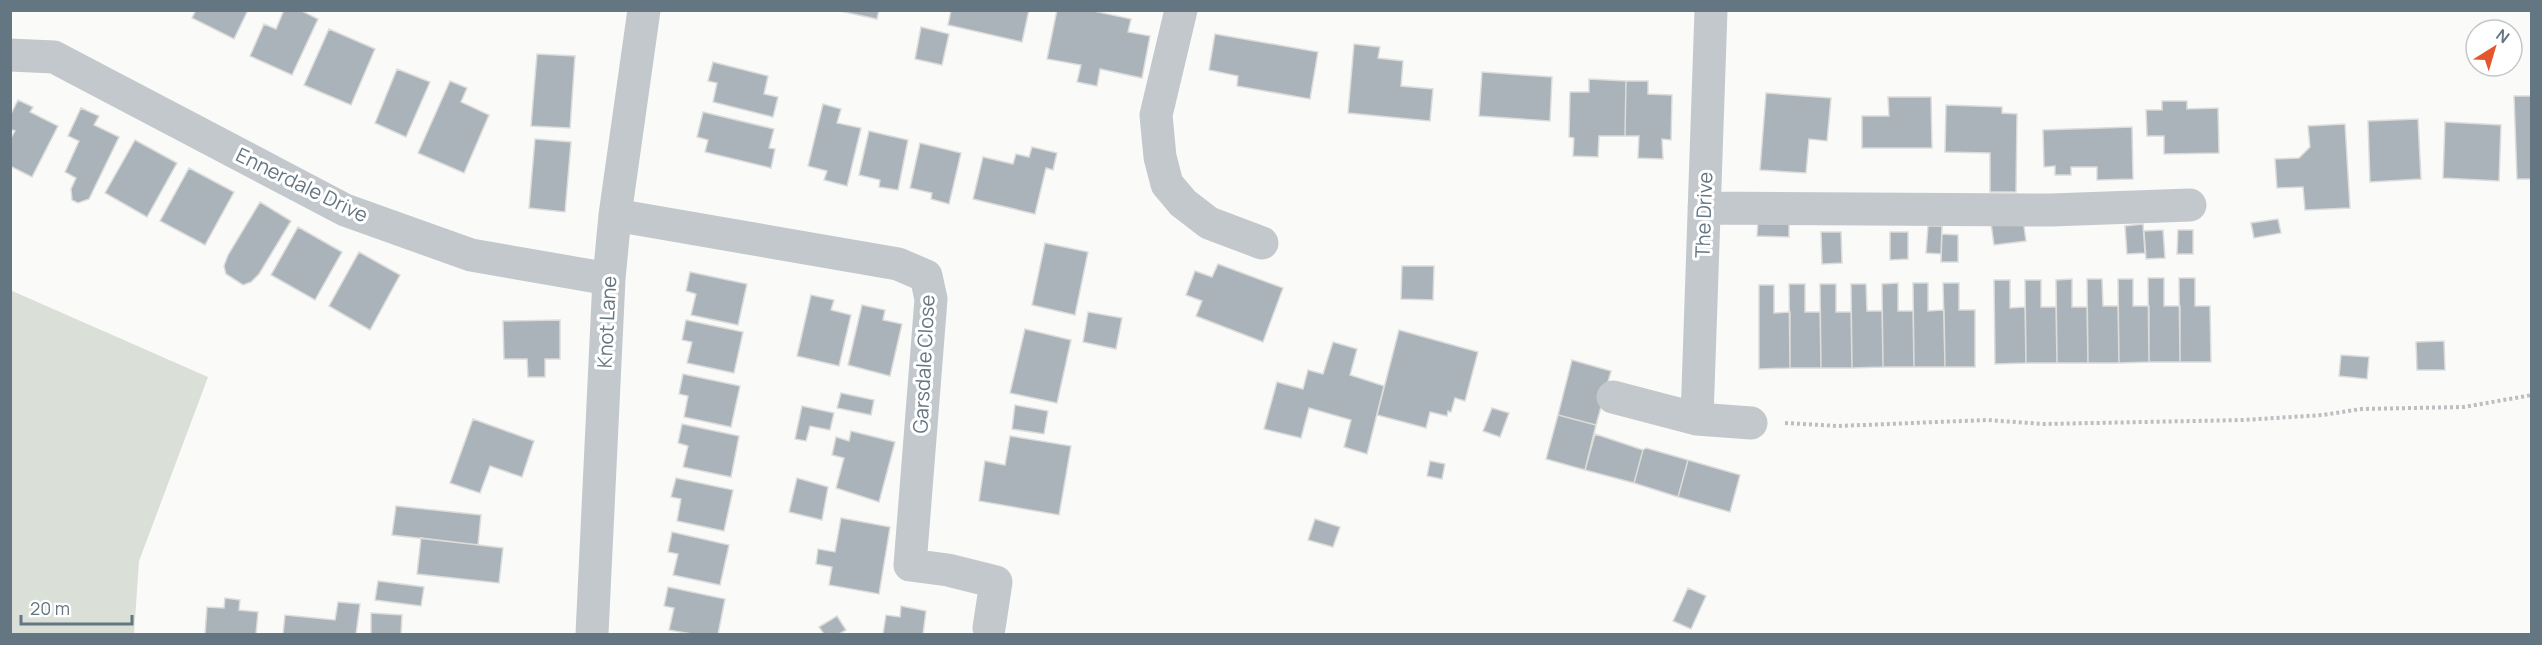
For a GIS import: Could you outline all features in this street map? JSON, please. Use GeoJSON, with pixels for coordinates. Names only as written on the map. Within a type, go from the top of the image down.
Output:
{"type":"FeatureCollection","features":[{"type":"Feature","properties":{"kind":"street","name":"Knot Lane"},"geometry":{"type":"LineString","coordinates":[[592,634],[609,279],[615,215],[644,10]]}},
{"type":"Feature","properties":{"kind":"street"},"geometry":{"type":"LineString","coordinates":[[1181,10],[1156,114],[1160,157],[1167,184],[1183,203],[1209,224],[1262,243]]}},
{"type":"Feature","properties":{"kind":"street","name":"The Drive"},"geometry":{"type":"LineString","coordinates":[[1697,419],[1711,10]]}},
{"type":"Feature","properties":{"kind":"street","name":"Ennerdale Drive"},"geometry":{"type":"LineString","coordinates":[[10,55],[54,57],[345,210],[471,255],[609,279]]}},
{"type":"Feature","properties":{"kind":"street"},"geometry":{"type":"LineString","coordinates":[[1704,208],[2052,210],[2190,205]]}},
{"type":"Feature","properties":{"kind":"street","name":"Garsdale Close"},"geometry":{"type":"LineString","coordinates":[[615,215],[898,264],[926,276],[931,299],[910,565],[948,570],[996,582],[989,628]]}},
{"type":"Feature","properties":{"kind":"street"},"geometry":{"type":"LineString","coordinates":[[1613,397],[1697,419],[1751,423]]}},
{"type":"Feature","properties":{"kind":"path"},"geometry":{"type":"LineString","coordinates":[[1751,423],[1838,426],[1987,420],[2044,424],[2243,420],[2323,415],[2361,409],[2463,406],[2532,395]]}},
{"type":"Feature","properties":{"kind":"shaded area"},"geometry":{"type":"Polygon","coordinates":[[[10,290],[208,377],[139,561],[134,634],[11,634],[10,290]]]}},
{"type":"Feature","properties":{"kind":"building"},"geometry":{"type":"Polygon","coordinates":[[[196,10],[248,10],[234,39],[192,18],[196,10]]]}},
{"type":"Feature","properties":{"kind":"building"},"geometry":{"type":"Polygon","coordinates":[[[284,10],[300,10],[318,19],[292,75],[250,56],[264,24],[276,29],[284,10]]]}},
{"type":"Feature","properties":{"kind":"building"},"geometry":{"type":"Polygon","coordinates":[[[835,10],[879,10],[877,19],[835,10]]]}},
{"type":"Feature","properties":{"kind":"building"},"geometry":{"type":"Polygon","coordinates":[[[951,10],[1029,10],[1022,42],[948,25],[951,10]]]}},
{"type":"Feature","properties":{"kind":"building"},"geometry":{"type":"Polygon","coordinates":[[[1057,10],[1089,10],[1131,19],[1128,32],[1150,36],[1142,78],[1100,69],[1097,86],[1077,82],[1081,65],[1047,59],[1057,10]]]}},
{"type":"Feature","properties":{"kind":"building"},"geometry":{"type":"Polygon","coordinates":[[[921,27],[949,34],[942,65],[915,59],[921,27]]]}},
{"type":"Feature","properties":{"kind":"building"},"geometry":{"type":"Polygon","coordinates":[[[329,29],[375,49],[351,105],[304,85],[329,29]]]}},
{"type":"Feature","properties":{"kind":"building"},"geometry":{"type":"Polygon","coordinates":[[[1215,34],[1318,52],[1310,99],[1237,86],[1238,76],[1209,70],[1215,34]]]}},
{"type":"Feature","properties":{"kind":"building"},"geometry":{"type":"Polygon","coordinates":[[[1354,44],[1380,47],[1378,58],[1403,61],[1401,86],[1433,89],[1430,121],[1348,113],[1354,44]]]}},
{"type":"Feature","properties":{"kind":"building"},"geometry":{"type":"Polygon","coordinates":[[[537,54],[575,56],[570,128],[531,126],[537,54]]]}},
{"type":"Feature","properties":{"kind":"building"},"geometry":{"type":"Polygon","coordinates":[[[713,62],[768,76],[764,94],[778,97],[773,117],[713,102],[717,83],[708,81],[713,62]]]}},
{"type":"Feature","properties":{"kind":"building"},"geometry":{"type":"Polygon","coordinates":[[[397,69],[430,82],[406,137],[375,123],[397,69]]]}},
{"type":"Feature","properties":{"kind":"building"},"geometry":{"type":"Polygon","coordinates":[[[1482,72],[1552,77],[1550,121],[1479,116],[1482,72]]]}},
{"type":"Feature","properties":{"kind":"building"},"geometry":{"type":"Polygon","coordinates":[[[1589,79],[1626,81],[1625,136],[1599,136],[1598,157],[1573,156],[1574,138],[1569,137],[1570,92],[1589,92],[1589,79]]]}},
{"type":"Feature","properties":{"kind":"building"},"geometry":{"type":"Polygon","coordinates":[[[450,81],[467,88],[461,102],[489,115],[464,173],[418,153],[450,81]]]}},
{"type":"Feature","properties":{"kind":"building"},"geometry":{"type":"Polygon","coordinates":[[[1626,81],[1648,81],[1648,94],[1672,95],[1671,140],[1662,139],[1663,159],[1638,158],[1639,136],[1625,136],[1626,81]]]}},
{"type":"Feature","properties":{"kind":"building"},"geometry":{"type":"Polygon","coordinates":[[[1766,93],[1831,98],[1827,141],[1809,139],[1806,173],[1760,170],[1766,93]]]}},
{"type":"Feature","properties":{"kind":"building"},"geometry":{"type":"Polygon","coordinates":[[[2514,96],[2532,96],[2532,179],[2517,179],[2514,96]]]}},
{"type":"Feature","properties":{"kind":"building"},"geometry":{"type":"Polygon","coordinates":[[[1888,97],[1931,97],[1932,148],[1862,148],[1862,116],[1889,116],[1888,97]]]}},
{"type":"Feature","properties":{"kind":"building"},"geometry":{"type":"Polygon","coordinates":[[[18,100],[33,107],[30,112],[58,126],[32,177],[10,166],[10,140],[15,131],[10,129],[10,116],[18,100]]]}},
{"type":"Feature","properties":{"kind":"building"},"geometry":{"type":"Polygon","coordinates":[[[2162,101],[2187,101],[2187,109],[2218,108],[2219,153],[2164,154],[2164,136],[2147,136],[2146,110],[2162,110],[2162,101]]]}},
{"type":"Feature","properties":{"kind":"building"},"geometry":{"type":"Polygon","coordinates":[[[823,104],[841,109],[837,123],[861,128],[847,186],[824,180],[827,171],[808,166],[823,104]]]}},
{"type":"Feature","properties":{"kind":"building"},"geometry":{"type":"Polygon","coordinates":[[[1946,105],[2002,107],[2002,113],[2017,114],[2016,192],[1990,192],[1990,153],[1945,152],[1946,105]]]}},
{"type":"Feature","properties":{"kind":"building"},"geometry":{"type":"Polygon","coordinates":[[[81,108],[99,116],[94,125],[119,137],[89,199],[78,203],[72,200],[71,189],[76,178],[65,172],[79,141],[68,136],[81,108]]]}},
{"type":"Feature","properties":{"kind":"building"},"geometry":{"type":"Polygon","coordinates":[[[703,112],[774,129],[769,148],[775,149],[771,168],[705,152],[708,140],[697,137],[703,112]]]}},
{"type":"Feature","properties":{"kind":"building"},"geometry":{"type":"Polygon","coordinates":[[[2418,119],[2421,179],[2370,182],[2368,121],[2418,119]]]}},
{"type":"Feature","properties":{"kind":"building"},"geometry":{"type":"Polygon","coordinates":[[[2445,122],[2501,125],[2499,181],[2443,178],[2445,122]]]}},
{"type":"Feature","properties":{"kind":"building"},"geometry":{"type":"Polygon","coordinates":[[[2345,124],[2350,208],[2305,210],[2303,187],[2277,188],[2275,159],[2299,158],[2310,147],[2308,126],[2345,124]]]}},
{"type":"Feature","properties":{"kind":"building"},"geometry":{"type":"Polygon","coordinates":[[[2132,127],[2133,179],[2097,180],[2097,167],[2071,167],[2071,175],[2055,175],[2055,166],[2044,167],[2043,130],[2132,127]]]}},
{"type":"Feature","properties":{"kind":"building"},"geometry":{"type":"Polygon","coordinates":[[[869,131],[908,140],[898,190],[879,187],[880,180],[859,175],[869,131]]]}},
{"type":"Feature","properties":{"kind":"building"},"geometry":{"type":"Polygon","coordinates":[[[535,139],[571,142],[565,212],[529,208],[535,139]]]}},
{"type":"Feature","properties":{"kind":"building"},"geometry":{"type":"Polygon","coordinates":[[[135,140],[177,163],[147,217],[105,193],[135,140]]]}},
{"type":"Feature","properties":{"kind":"building"},"geometry":{"type":"Polygon","coordinates":[[[920,143],[961,153],[949,204],[931,199],[932,193],[910,188],[920,143]]]}},
{"type":"Feature","properties":{"kind":"building"},"geometry":{"type":"Polygon","coordinates":[[[1032,147],[1057,153],[1053,170],[1046,168],[1035,214],[973,199],[983,157],[1013,164],[1016,154],[1029,157],[1032,147]]]}},
{"type":"Feature","properties":{"kind":"building"},"geometry":{"type":"Polygon","coordinates":[[[189,168],[234,192],[205,245],[160,221],[189,168]]]}},
{"type":"Feature","properties":{"kind":"building"},"geometry":{"type":"Polygon","coordinates":[[[260,202],[291,221],[259,274],[251,282],[243,285],[226,274],[224,266],[228,255],[260,202]]]}},
{"type":"Feature","properties":{"kind":"building"},"geometry":{"type":"Polygon","coordinates":[[[2023,219],[2026,241],[1994,245],[1991,223],[2023,219]]]}},
{"type":"Feature","properties":{"kind":"building"},"geometry":{"type":"Polygon","coordinates":[[[2278,219],[2281,233],[2254,238],[2251,223],[2278,219]]]}},
{"type":"Feature","properties":{"kind":"building"},"geometry":{"type":"Polygon","coordinates":[[[1758,222],[1789,223],[1789,237],[1757,236],[1758,222]]]}},
{"type":"Feature","properties":{"kind":"building"},"geometry":{"type":"Polygon","coordinates":[[[2143,224],[2145,253],[2127,254],[2125,226],[2143,224]]]}},
{"type":"Feature","properties":{"kind":"building"},"geometry":{"type":"Polygon","coordinates":[[[1928,226],[1942,226],[1941,254],[1926,253],[1928,226]]]}},
{"type":"Feature","properties":{"kind":"building"},"geometry":{"type":"Polygon","coordinates":[[[298,227],[342,252],[315,300],[271,275],[298,227]]]}},
{"type":"Feature","properties":{"kind":"building"},"geometry":{"type":"Polygon","coordinates":[[[2163,230],[2165,258],[2146,259],[2144,231],[2163,230]]]}},
{"type":"Feature","properties":{"kind":"building"},"geometry":{"type":"Polygon","coordinates":[[[2178,230],[2193,230],[2193,254],[2177,254],[2178,230]]]}},
{"type":"Feature","properties":{"kind":"building"},"geometry":{"type":"Polygon","coordinates":[[[1821,232],[1841,232],[1842,263],[1822,264],[1821,232]]]}},
{"type":"Feature","properties":{"kind":"building"},"geometry":{"type":"Polygon","coordinates":[[[1890,232],[1908,232],[1908,259],[1890,260],[1890,232]]]}},
{"type":"Feature","properties":{"kind":"building"},"geometry":{"type":"Polygon","coordinates":[[[1942,234],[1958,235],[1958,262],[1941,262],[1942,234]]]}},
{"type":"Feature","properties":{"kind":"building"},"geometry":{"type":"Polygon","coordinates":[[[1045,243],[1088,252],[1075,315],[1032,305],[1045,243]]]}},
{"type":"Feature","properties":{"kind":"building"},"geometry":{"type":"Polygon","coordinates":[[[359,252],[400,275],[370,330],[329,306],[359,252]]]}},
{"type":"Feature","properties":{"kind":"building"},"geometry":{"type":"Polygon","coordinates":[[[1218,264],[1283,288],[1263,342],[1196,316],[1202,301],[1186,295],[1195,271],[1212,277],[1218,264]]]}},
{"type":"Feature","properties":{"kind":"building"},"geometry":{"type":"Polygon","coordinates":[[[1402,266],[1434,266],[1433,300],[1401,299],[1402,266]]]}},
{"type":"Feature","properties":{"kind":"building"},"geometry":{"type":"Polygon","coordinates":[[[690,272],[747,284],[738,325],[691,315],[696,294],[686,291],[690,272]]]}},
{"type":"Feature","properties":{"kind":"building"},"geometry":{"type":"Polygon","coordinates":[[[2148,278],[2164,278],[2164,306],[2180,306],[2180,362],[2149,362],[2148,278]]]}},
{"type":"Feature","properties":{"kind":"building"},"geometry":{"type":"Polygon","coordinates":[[[2179,278],[2195,278],[2195,306],[2210,306],[2211,362],[2180,362],[2179,278]]]}},
{"type":"Feature","properties":{"kind":"building"},"geometry":{"type":"Polygon","coordinates":[[[2072,279],[2072,307],[2087,307],[2088,363],[2057,363],[2056,280],[2072,279]]]}},
{"type":"Feature","properties":{"kind":"building"},"geometry":{"type":"Polygon","coordinates":[[[2087,279],[2102,279],[2103,306],[2118,306],[2119,363],[2088,363],[2087,279]]]}},
{"type":"Feature","properties":{"kind":"building"},"geometry":{"type":"Polygon","coordinates":[[[2118,279],[2133,279],[2133,306],[2149,306],[2149,362],[2119,363],[2118,279]]]}},
{"type":"Feature","properties":{"kind":"building"},"geometry":{"type":"Polygon","coordinates":[[[1994,280],[2010,280],[2010,308],[2025,307],[2026,363],[1995,364],[1994,280]]]}},
{"type":"Feature","properties":{"kind":"building"},"geometry":{"type":"Polygon","coordinates":[[[2025,280],[2041,280],[2041,307],[2056,307],[2057,363],[2026,363],[2025,280]]]}},
{"type":"Feature","properties":{"kind":"building"},"geometry":{"type":"Polygon","coordinates":[[[1898,283],[1898,311],[1913,311],[1914,367],[1883,367],[1882,284],[1898,283]]]}},
{"type":"Feature","properties":{"kind":"building"},"geometry":{"type":"Polygon","coordinates":[[[1913,283],[1928,283],[1928,311],[1944,310],[1945,367],[1914,367],[1913,283]]]}},
{"type":"Feature","properties":{"kind":"building"},"geometry":{"type":"Polygon","coordinates":[[[1943,283],[1959,283],[1959,310],[1975,310],[1975,367],[1945,367],[1943,283]]]}},
{"type":"Feature","properties":{"kind":"building"},"geometry":{"type":"Polygon","coordinates":[[[1789,284],[1805,284],[1805,312],[1820,312],[1821,368],[1790,368],[1789,284]]]}},
{"type":"Feature","properties":{"kind":"building"},"geometry":{"type":"Polygon","coordinates":[[[1820,284],[1836,284],[1836,312],[1851,312],[1852,368],[1821,368],[1820,284]]]}},
{"type":"Feature","properties":{"kind":"building"},"geometry":{"type":"Polygon","coordinates":[[[1851,284],[1866,284],[1867,311],[1882,311],[1883,367],[1852,368],[1851,284]]]}},
{"type":"Feature","properties":{"kind":"building"},"geometry":{"type":"Polygon","coordinates":[[[1759,285],[1774,285],[1774,313],[1790,312],[1790,368],[1759,369],[1759,285]]]}},
{"type":"Feature","properties":{"kind":"building"},"geometry":{"type":"Polygon","coordinates":[[[811,295],[834,300],[831,310],[851,315],[839,366],[797,356],[811,295]]]}},
{"type":"Feature","properties":{"kind":"building"},"geometry":{"type":"Polygon","coordinates":[[[862,305],[885,310],[883,320],[902,324],[890,376],[848,365],[862,305]]]}},
{"type":"Feature","properties":{"kind":"building"},"geometry":{"type":"Polygon","coordinates":[[[1088,312],[1122,318],[1116,349],[1083,342],[1088,312]]]}},
{"type":"Feature","properties":{"kind":"building"},"geometry":{"type":"Polygon","coordinates":[[[560,320],[560,359],[545,359],[545,377],[528,377],[527,359],[504,359],[503,321],[560,320]]]}},
{"type":"Feature","properties":{"kind":"building"},"geometry":{"type":"Polygon","coordinates":[[[686,320],[743,332],[734,373],[687,363],[692,342],[682,340],[686,320]]]}},
{"type":"Feature","properties":{"kind":"building"},"geometry":{"type":"Polygon","coordinates":[[[1025,329],[1071,340],[1057,403],[1010,393],[1025,329]]]}},
{"type":"Feature","properties":{"kind":"building"},"geometry":{"type":"Polygon","coordinates":[[[1399,330],[1478,352],[1465,401],[1455,398],[1451,412],[1448,411],[1447,416],[1430,412],[1426,428],[1377,415],[1399,330]]]}},
{"type":"Feature","properties":{"kind":"building"},"geometry":{"type":"Polygon","coordinates":[[[2444,341],[2445,370],[2417,370],[2416,342],[2444,341]]]}},
{"type":"Feature","properties":{"kind":"building"},"geometry":{"type":"Polygon","coordinates":[[[1333,342],[1357,349],[1350,375],[1384,386],[1367,454],[1344,447],[1351,420],[1309,408],[1301,438],[1264,429],[1277,382],[1303,389],[1308,370],[1323,374],[1333,342]]]}},
{"type":"Feature","properties":{"kind":"building"},"geometry":{"type":"Polygon","coordinates":[[[2341,355],[2369,357],[2367,379],[2339,376],[2341,355]]]}},
{"type":"Feature","properties":{"kind":"building"},"geometry":{"type":"Polygon","coordinates":[[[1572,360],[1611,371],[1596,425],[1558,415],[1572,360]]]}},
{"type":"Feature","properties":{"kind":"building"},"geometry":{"type":"Polygon","coordinates":[[[683,374],[740,386],[731,427],[684,417],[688,396],[679,394],[683,374]]]}},
{"type":"Feature","properties":{"kind":"building"},"geometry":{"type":"Polygon","coordinates":[[[841,393],[874,400],[871,415],[837,408],[841,393]]]}},
{"type":"Feature","properties":{"kind":"building"},"geometry":{"type":"Polygon","coordinates":[[[1015,405],[1048,411],[1044,434],[1012,429],[1015,405]]]}},
{"type":"Feature","properties":{"kind":"building"},"geometry":{"type":"Polygon","coordinates":[[[802,406],[834,413],[830,430],[810,426],[806,441],[795,439],[802,406]]]}},
{"type":"Feature","properties":{"kind":"building"},"geometry":{"type":"Polygon","coordinates":[[[1492,408],[1509,413],[1500,437],[1483,431],[1492,408]]]}},
{"type":"Feature","properties":{"kind":"building"},"geometry":{"type":"Polygon","coordinates":[[[1558,415],[1596,425],[1585,470],[1546,459],[1558,415]]]}},
{"type":"Feature","properties":{"kind":"building"},"geometry":{"type":"Polygon","coordinates":[[[473,419],[534,441],[522,477],[490,466],[480,493],[450,483],[473,419]]]}},
{"type":"Feature","properties":{"kind":"building"},"geometry":{"type":"Polygon","coordinates":[[[682,424],[739,436],[731,477],[683,467],[688,446],[678,443],[682,424]]]}},
{"type":"Feature","properties":{"kind":"building"},"geometry":{"type":"Polygon","coordinates":[[[851,431],[895,442],[879,502],[836,488],[844,458],[832,455],[836,437],[849,441],[851,431]]]}},
{"type":"Feature","properties":{"kind":"building"},"geometry":{"type":"Polygon","coordinates":[[[1595,434],[1643,450],[1634,483],[1585,470],[1595,434]]]}},
{"type":"Feature","properties":{"kind":"building"},"geometry":{"type":"Polygon","coordinates":[[[1010,436],[1071,446],[1059,515],[979,501],[985,461],[1005,465],[1010,436]]]}},
{"type":"Feature","properties":{"kind":"building"},"geometry":{"type":"Polygon","coordinates":[[[1646,448],[1688,460],[1678,497],[1634,483],[1643,450],[1646,448]]]}},
{"type":"Feature","properties":{"kind":"building"},"geometry":{"type":"Polygon","coordinates":[[[1688,460],[1740,475],[1730,512],[1678,497],[1688,460]]]}},
{"type":"Feature","properties":{"kind":"building"},"geometry":{"type":"Polygon","coordinates":[[[1430,461],[1445,464],[1442,479],[1427,476],[1430,461]]]}},
{"type":"Feature","properties":{"kind":"building"},"geometry":{"type":"Polygon","coordinates":[[[676,478],[733,490],[724,531],[677,521],[681,499],[671,497],[676,478]]]}},
{"type":"Feature","properties":{"kind":"building"},"geometry":{"type":"Polygon","coordinates":[[[797,478],[828,487],[822,520],[789,512],[797,478]]]}},
{"type":"Feature","properties":{"kind":"building"},"geometry":{"type":"Polygon","coordinates":[[[396,506],[481,515],[478,545],[392,535],[396,506]]]}},
{"type":"Feature","properties":{"kind":"building"},"geometry":{"type":"Polygon","coordinates":[[[841,518],[890,527],[879,594],[829,585],[832,567],[816,564],[818,549],[835,552],[841,518]]]}},
{"type":"Feature","properties":{"kind":"building"},"geometry":{"type":"Polygon","coordinates":[[[1315,519],[1340,527],[1333,547],[1308,540],[1315,519]]]}},
{"type":"Feature","properties":{"kind":"building"},"geometry":{"type":"Polygon","coordinates":[[[672,532],[729,545],[720,585],[673,575],[678,554],[668,552],[672,532]]]}},
{"type":"Feature","properties":{"kind":"building"},"geometry":{"type":"Polygon","coordinates":[[[421,538],[503,548],[499,583],[417,574],[421,538]]]}},
{"type":"Feature","properties":{"kind":"building"},"geometry":{"type":"Polygon","coordinates":[[[378,581],[424,587],[421,606],[375,600],[378,581]]]}},
{"type":"Feature","properties":{"kind":"building"},"geometry":{"type":"Polygon","coordinates":[[[668,587],[725,599],[718,634],[692,634],[669,630],[674,608],[664,606],[668,587]]]}},
{"type":"Feature","properties":{"kind":"building"},"geometry":{"type":"Polygon","coordinates":[[[1688,588],[1706,596],[1691,629],[1673,621],[1688,588]]]}},
{"type":"Feature","properties":{"kind":"building"},"geometry":{"type":"Polygon","coordinates":[[[225,598],[240,600],[239,610],[258,612],[256,634],[205,634],[207,607],[224,608],[225,598]]]}},
{"type":"Feature","properties":{"kind":"building"},"geometry":{"type":"Polygon","coordinates":[[[338,602],[360,604],[356,634],[283,634],[285,615],[335,620],[338,602]]]}},
{"type":"Feature","properties":{"kind":"building"},"geometry":{"type":"Polygon","coordinates":[[[901,606],[926,611],[923,634],[883,634],[886,615],[900,617],[901,606]]]}},
{"type":"Feature","properties":{"kind":"building"},"geometry":{"type":"Polygon","coordinates":[[[371,613],[402,615],[401,634],[371,634],[371,613]]]}},
{"type":"Feature","properties":{"kind":"building"},"geometry":{"type":"Polygon","coordinates":[[[837,616],[846,630],[839,634],[824,634],[819,627],[837,616]]]}}]}
